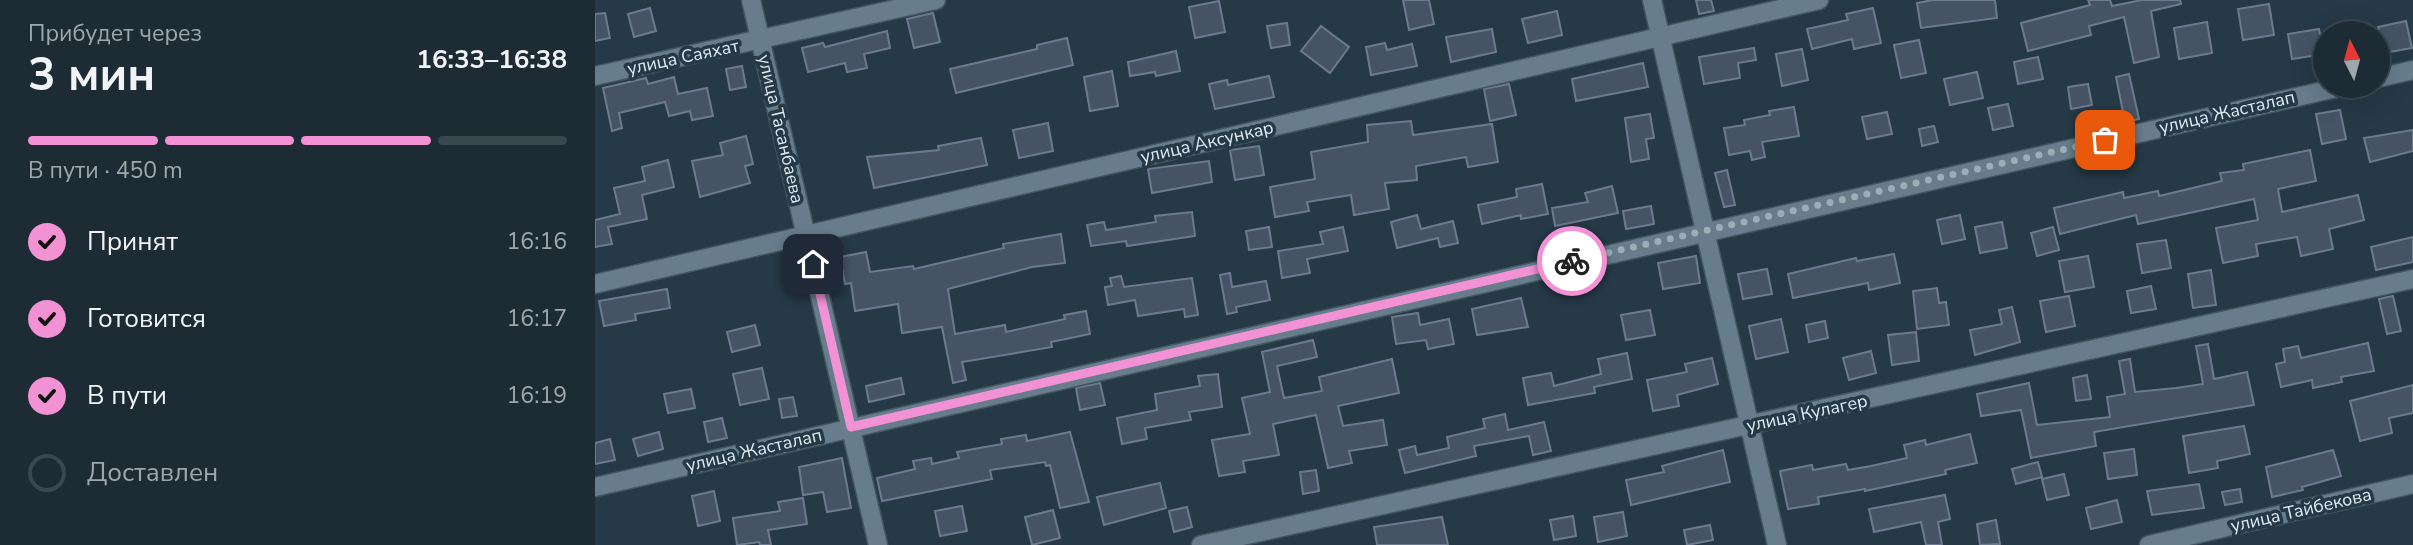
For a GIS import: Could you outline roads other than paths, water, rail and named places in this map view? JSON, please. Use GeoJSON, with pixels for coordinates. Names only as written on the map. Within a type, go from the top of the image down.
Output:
{"type":"FeatureCollection","features":[{"type":"Feature","properties":{"kind":"street","name":"улица Тасанбаева"},"geometry":{"type":"LineString","coordinates":[[751,0],[878,545]]}},
{"type":"Feature","properties":{"kind":"street","name":"улица Саяхат"},"geometry":{"type":"LineString","coordinates":[[595,76],[936,0]]}},
{"type":"Feature","properties":{"kind":"street"},"geometry":{"type":"LineString","coordinates":[[1652,0],[1752,425],[1777,545]]}},
{"type":"Feature","properties":{"kind":"street","name":"улица Аксункар"},"geometry":{"type":"LineString","coordinates":[[595,284],[1819,0]]}},
{"type":"Feature","properties":{"kind":"street"},"geometry":{"type":"LineString","coordinates":[[2391,75],[2413,71]]}},
{"type":"Feature","properties":{"kind":"street","name":"улица Жасталап"},"geometry":{"type":"LineString","coordinates":[[595,487],[2313,93]]}},
{"type":"Feature","properties":{"kind":"street","name":"улица Кулагер"},"geometry":{"type":"LineString","coordinates":[[1201,545],[2413,279]]}},
{"type":"Feature","properties":{"kind":"street","name":"улица Тайбекова"},"geometry":{"type":"LineString","coordinates":[[2149,545],[2413,484]]}}]}
